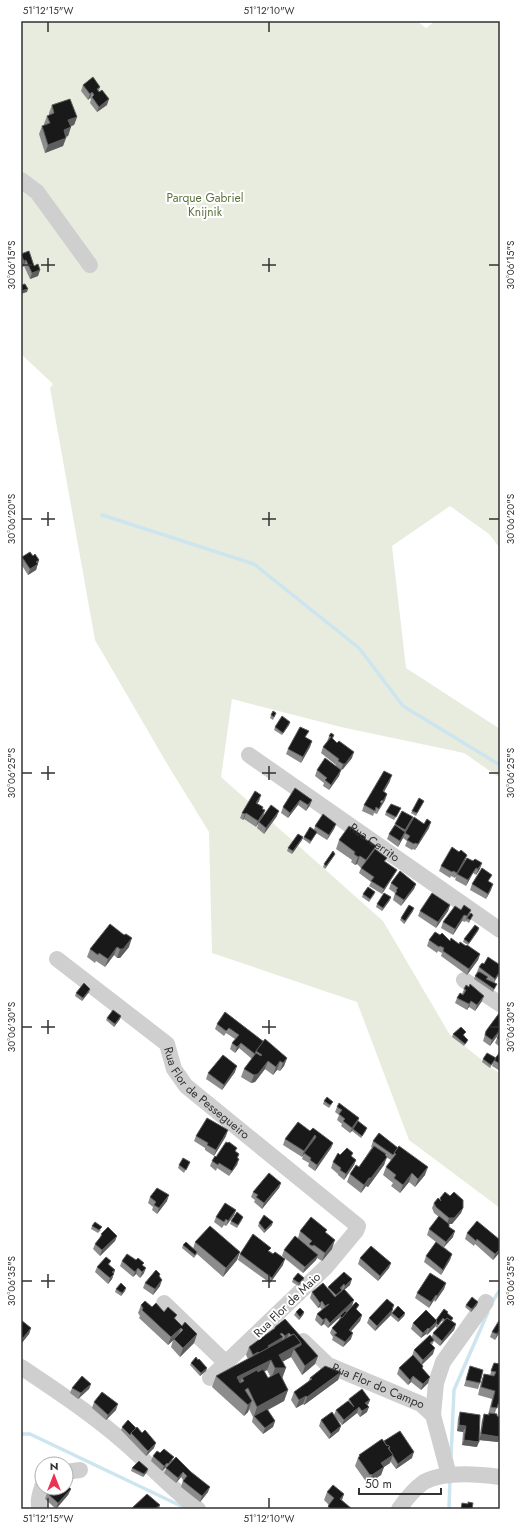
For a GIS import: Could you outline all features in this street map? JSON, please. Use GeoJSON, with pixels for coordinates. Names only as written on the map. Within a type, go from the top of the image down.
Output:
{"type":"FeatureCollection","features":[{"type":"Feature","properties":{"kind":"street"},"geometry":{"type":"LineString","coordinates":[[21,180],[37,192],[90,265]]}},
{"type":"Feature","properties":{"kind":"street","name":"Rua Cerrito"},"geometry":{"type":"LineString","coordinates":[[249,755],[500,930]]}},
{"type":"Feature","properties":{"kind":"street","name":"Rua Flor de Pessegueiro"},"geometry":{"type":"LineString","coordinates":[[58,959],[167,1044],[174,1069],[186,1086],[358,1226]]}},
{"type":"Feature","properties":{"kind":"street"},"geometry":{"type":"LineString","coordinates":[[464,980],[500,1004]]}},
{"type":"Feature","properties":{"kind":"street","name":"Rua Flor de Maio"},"geometry":{"type":"LineString","coordinates":[[210,1378],[226,1363],[286,1325],[326,1267],[356,1231],[358,1226]]}},
{"type":"Feature","properties":{"kind":"street"},"geometry":{"type":"LineString","coordinates":[[433,1415],[436,1383],[443,1362],[486,1302]]}},
{"type":"Feature","properties":{"kind":"street"},"geometry":{"type":"LineString","coordinates":[[164,1303],[226,1363]]}},
{"type":"Feature","properties":{"kind":"street","name":"Rua Flor do Campo"},"geometry":{"type":"LineString","coordinates":[[286,1325],[328,1365],[421,1404],[433,1415],[449,1475]]}},
{"type":"Feature","properties":{"kind":"street"},"geometry":{"type":"LineString","coordinates":[[21,1367],[89,1414],[126,1444],[198,1509]]}},
{"type":"Feature","properties":{"kind":"street"},"geometry":{"type":"LineString","coordinates":[[399,1509],[409,1495],[424,1482],[437,1477],[449,1475],[482,1475],[500,1477]]}},
{"type":"Feature","properties":{"kind":"street"},"geometry":{"type":"LineString","coordinates":[[39,1496],[40,1509]]}},
{"type":"Feature","properties":{"kind":"green space","name":"Parque Gabriel Knijnik"},"geometry":{"type":"Polygon","coordinates":[[[21,21],[417,21],[426,28],[435,21],[500,21],[500,548],[489,534],[450,506],[392,546],[406,668],[500,729],[500,778],[464,753],[341,727],[232,699],[221,777],[383,921],[450,1035],[500,1074],[500,1208],[409,1140],[357,1002],[212,953],[209,832],[166,762],[95,640],[50,388],[53,384],[21,354],[21,21]]]}},
{"type":"Feature","properties":{"kind":"building"},"geometry":{"type":"Polygon","coordinates":[[[93,77],[100,87],[97,89],[99,92],[102,90],[109,99],[99,107],[92,97],[94,95],[92,92],[90,94],[83,85],[93,77]]]}},
{"type":"Feature","properties":{"kind":"building"},"geometry":{"type":"Polygon","coordinates":[[[70,99],[77,117],[68,120],[71,127],[64,130],[66,138],[48,145],[42,126],[50,123],[47,116],[54,113],[52,105],[70,99]]]}},
{"type":"Feature","properties":{"kind":"building"},"geometry":{"type":"Polygon","coordinates":[[[29,251],[34,266],[38,264],[40,270],[32,273],[26,260],[24,261],[21,254],[29,251]]]}},
{"type":"Feature","properties":{"kind":"building"},"geometry":{"type":"Polygon","coordinates":[[[25,284],[28,289],[21,291],[21,285],[25,284]]]}},
{"type":"Feature","properties":{"kind":"building"},"geometry":{"type":"Polygon","coordinates":[[[30,552],[33,556],[35,554],[39,560],[36,562],[38,564],[30,569],[22,557],[30,552]]]}},
{"type":"Feature","properties":{"kind":"building"},"geometry":{"type":"Polygon","coordinates":[[[273,711],[276,713],[274,717],[271,715],[273,711]]]}},
{"type":"Feature","properties":{"kind":"building"},"geometry":{"type":"Polygon","coordinates":[[[282,716],[290,722],[283,733],[275,727],[282,716]]]}},
{"type":"Feature","properties":{"kind":"building"},"geometry":{"type":"Polygon","coordinates":[[[300,727],[309,731],[305,737],[312,741],[303,757],[288,749],[300,727]]]}},
{"type":"Feature","properties":{"kind":"building"},"geometry":{"type":"Polygon","coordinates":[[[331,733],[334,735],[332,738],[337,743],[339,741],[354,752],[345,764],[338,761],[339,759],[323,747],[331,737],[329,736],[331,733]]]}},
{"type":"Feature","properties":{"kind":"building"},"geometry":{"type":"Polygon","coordinates":[[[325,758],[341,770],[331,785],[325,780],[327,778],[317,770],[325,758]]]}},
{"type":"Feature","properties":{"kind":"building"},"geometry":{"type":"Polygon","coordinates":[[[384,771],[392,775],[383,791],[387,794],[383,801],[382,800],[380,802],[382,803],[379,809],[376,807],[375,811],[364,805],[384,771]]]}},
{"type":"Feature","properties":{"kind":"building"},"geometry":{"type":"Polygon","coordinates":[[[295,788],[312,800],[308,805],[300,800],[290,813],[283,807],[295,788]]]}},
{"type":"Feature","properties":{"kind":"building"},"geometry":{"type":"Polygon","coordinates":[[[255,791],[261,795],[256,803],[265,810],[258,821],[246,813],[242,813],[255,791]]]}},
{"type":"Feature","properties":{"kind":"building"},"geometry":{"type":"Polygon","coordinates":[[[419,798],[424,801],[417,813],[412,811],[419,798]]]}},
{"type":"Feature","properties":{"kind":"building"},"geometry":{"type":"Polygon","coordinates":[[[391,804],[401,808],[396,817],[386,812],[391,804]]]}},
{"type":"Feature","properties":{"kind":"building"},"geometry":{"type":"Polygon","coordinates":[[[271,805],[279,811],[266,828],[259,822],[271,805]]]}},
{"type":"Feature","properties":{"kind":"building"},"geometry":{"type":"Polygon","coordinates":[[[402,811],[413,817],[405,830],[395,824],[402,811]]]}},
{"type":"Feature","properties":{"kind":"building"},"geometry":{"type":"Polygon","coordinates":[[[323,814],[336,824],[329,835],[315,826],[323,814]]]}},
{"type":"Feature","properties":{"kind":"building"},"geometry":{"type":"Polygon","coordinates":[[[414,817],[424,824],[427,819],[431,822],[418,844],[414,844],[407,840],[410,836],[405,833],[414,817]]]}},
{"type":"Feature","properties":{"kind":"building"},"geometry":{"type":"Polygon","coordinates":[[[395,825],[405,832],[400,841],[389,834],[395,825]]]}},
{"type":"Feature","properties":{"kind":"building"},"geometry":{"type":"Polygon","coordinates":[[[349,826],[376,846],[366,860],[360,856],[358,857],[354,854],[355,852],[339,840],[349,826]]]}},
{"type":"Feature","properties":{"kind":"building"},"geometry":{"type":"Polygon","coordinates":[[[310,827],[317,832],[311,841],[304,837],[310,827]]]}},
{"type":"Feature","properties":{"kind":"building"},"geometry":{"type":"Polygon","coordinates":[[[298,834],[303,837],[293,851],[288,848],[298,834]]]}},
{"type":"Feature","properties":{"kind":"building"},"geometry":{"type":"Polygon","coordinates":[[[452,847],[459,852],[461,850],[467,855],[457,873],[441,866],[452,847]]]}},
{"type":"Feature","properties":{"kind":"building"},"geometry":{"type":"Polygon","coordinates":[[[375,849],[387,858],[384,861],[397,870],[384,889],[371,881],[374,877],[361,868],[375,849]]]}},
{"type":"Feature","properties":{"kind":"building"},"geometry":{"type":"Polygon","coordinates":[[[333,851],[335,854],[326,866],[324,864],[333,851]]]}},
{"type":"Feature","properties":{"kind":"building"},"geometry":{"type":"Polygon","coordinates":[[[467,858],[473,861],[475,859],[482,863],[478,869],[476,868],[468,880],[457,874],[467,858]]]}},
{"type":"Feature","properties":{"kind":"building"},"geometry":{"type":"Polygon","coordinates":[[[482,868],[492,875],[488,881],[493,884],[488,894],[472,884],[482,868]]]}},
{"type":"Feature","properties":{"kind":"building"},"geometry":{"type":"Polygon","coordinates":[[[400,871],[416,884],[404,900],[395,894],[398,888],[391,883],[400,871]]]}},
{"type":"Feature","properties":{"kind":"building"},"geometry":{"type":"Polygon","coordinates":[[[368,887],[375,892],[370,899],[363,894],[368,887]]]}},
{"type":"Feature","properties":{"kind":"building"},"geometry":{"type":"Polygon","coordinates":[[[384,893],[391,897],[383,908],[377,904],[384,893]]]}},
{"type":"Feature","properties":{"kind":"building"},"geometry":{"type":"Polygon","coordinates":[[[432,893],[450,905],[438,922],[420,911],[432,893]]]}},
{"type":"Feature","properties":{"kind":"building"},"geometry":{"type":"Polygon","coordinates":[[[409,905],[414,908],[405,921],[401,918],[409,905]]]}},
{"type":"Feature","properties":{"kind":"building"},"geometry":{"type":"Polygon","coordinates":[[[464,905],[471,910],[467,916],[464,915],[455,929],[443,922],[455,906],[461,910],[464,905]]]}},
{"type":"Feature","properties":{"kind":"building"},"geometry":{"type":"Polygon","coordinates":[[[471,913],[473,915],[470,920],[467,918],[471,913]]]}},
{"type":"Feature","properties":{"kind":"building"},"geometry":{"type":"Polygon","coordinates":[[[110,924],[124,935],[126,934],[132,938],[123,949],[117,947],[108,959],[99,953],[98,955],[90,949],[110,924]]]}},
{"type":"Feature","properties":{"kind":"building"},"geometry":{"type":"Polygon","coordinates":[[[475,925],[479,928],[469,943],[464,939],[475,925]]]}},
{"type":"Feature","properties":{"kind":"building"},"geometry":{"type":"Polygon","coordinates":[[[435,932],[440,935],[442,933],[450,941],[451,938],[459,944],[460,942],[466,946],[467,945],[480,954],[469,969],[443,951],[444,948],[439,947],[429,940],[435,932]]]}},
{"type":"Feature","properties":{"kind":"building"},"geometry":{"type":"Polygon","coordinates":[[[488,957],[500,965],[500,971],[495,979],[479,967],[482,963],[484,964],[488,957]]]}},
{"type":"Feature","properties":{"kind":"building"},"geometry":{"type":"Polygon","coordinates":[[[478,972],[488,977],[486,979],[497,984],[494,989],[475,976],[478,972]]]}},
{"type":"Feature","properties":{"kind":"building"},"geometry":{"type":"Polygon","coordinates":[[[84,983],[90,989],[83,998],[76,993],[84,983]]]}},
{"type":"Feature","properties":{"kind":"building"},"geometry":{"type":"Polygon","coordinates":[[[470,984],[484,996],[477,1005],[471,1001],[469,1004],[457,998],[460,993],[463,995],[466,990],[464,989],[466,985],[469,987],[470,984]]]}},
{"type":"Feature","properties":{"kind":"building"},"geometry":{"type":"Polygon","coordinates":[[[113,1010],[121,1016],[115,1024],[107,1018],[113,1010]]]}},
{"type":"Feature","properties":{"kind":"building"},"geometry":{"type":"Polygon","coordinates":[[[225,1012],[264,1042],[255,1054],[241,1043],[237,1047],[232,1043],[239,1035],[229,1028],[226,1031],[217,1024],[225,1012]]]}},
{"type":"Feature","properties":{"kind":"building"},"geometry":{"type":"Polygon","coordinates":[[[500,1012],[500,1030],[492,1040],[485,1035],[486,1031],[500,1012]]]}},
{"type":"Feature","properties":{"kind":"building"},"geometry":{"type":"Polygon","coordinates":[[[461,1027],[466,1032],[463,1035],[468,1040],[465,1044],[453,1034],[461,1027]]]}},
{"type":"Feature","properties":{"kind":"building"},"geometry":{"type":"Polygon","coordinates":[[[500,1033],[500,1040],[497,1038],[500,1033]]]}},
{"type":"Feature","properties":{"kind":"building"},"geometry":{"type":"Polygon","coordinates":[[[265,1039],[287,1058],[283,1063],[280,1061],[276,1067],[268,1061],[258,1074],[254,1075],[244,1069],[256,1053],[261,1056],[262,1055],[256,1051],[265,1039]]]}},
{"type":"Feature","properties":{"kind":"building"},"geometry":{"type":"Polygon","coordinates":[[[500,1052],[500,1064],[494,1060],[500,1052]]]}},
{"type":"Feature","properties":{"kind":"building"},"geometry":{"type":"Polygon","coordinates":[[[487,1053],[496,1058],[491,1065],[483,1059],[487,1053]]]}},
{"type":"Feature","properties":{"kind":"building"},"geometry":{"type":"Polygon","coordinates":[[[223,1055],[237,1066],[224,1085],[208,1073],[223,1055]]]}},
{"type":"Feature","properties":{"kind":"building"},"geometry":{"type":"Polygon","coordinates":[[[327,1097],[333,1102],[330,1105],[324,1101],[327,1097]]]}},
{"type":"Feature","properties":{"kind":"building"},"geometry":{"type":"Polygon","coordinates":[[[339,1103],[359,1118],[352,1128],[343,1121],[345,1119],[339,1114],[342,1110],[337,1107],[339,1103]]]}},
{"type":"Feature","properties":{"kind":"building"},"geometry":{"type":"Polygon","coordinates":[[[207,1118],[228,1130],[216,1150],[196,1136],[207,1118]]]}},
{"type":"Feature","properties":{"kind":"building"},"geometry":{"type":"Polygon","coordinates":[[[358,1121],[367,1128],[362,1136],[353,1129],[358,1121]]]}},
{"type":"Feature","properties":{"kind":"building"},"geometry":{"type":"Polygon","coordinates":[[[298,1122],[310,1131],[313,1128],[333,1143],[317,1165],[304,1153],[316,1137],[315,1135],[304,1151],[285,1139],[298,1122]]]}},
{"type":"Feature","properties":{"kind":"building"},"geometry":{"type":"Polygon","coordinates":[[[379,1133],[398,1148],[393,1155],[373,1141],[379,1133]]]}},
{"type":"Feature","properties":{"kind":"building"},"geometry":{"type":"Polygon","coordinates":[[[226,1142],[229,1142],[237,1148],[235,1151],[239,1154],[237,1158],[239,1159],[232,1171],[219,1163],[218,1165],[212,1161],[226,1142]]]}},
{"type":"Feature","properties":{"kind":"building"},"geometry":{"type":"Polygon","coordinates":[[[374,1146],[386,1154],[385,1155],[387,1157],[364,1185],[350,1174],[356,1165],[359,1167],[374,1146]]]}},
{"type":"Feature","properties":{"kind":"building"},"geometry":{"type":"Polygon","coordinates":[[[399,1146],[428,1167],[418,1179],[412,1173],[403,1185],[394,1178],[396,1175],[386,1167],[396,1154],[394,1153],[399,1146]]]}},
{"type":"Feature","properties":{"kind":"building"},"geometry":{"type":"Polygon","coordinates":[[[347,1148],[353,1153],[351,1156],[356,1160],[346,1174],[333,1162],[338,1153],[340,1155],[347,1148]]]}},
{"type":"Feature","properties":{"kind":"building"},"geometry":{"type":"Polygon","coordinates":[[[183,1158],[190,1162],[186,1170],[179,1165],[183,1158]]]}},
{"type":"Feature","properties":{"kind":"building"},"geometry":{"type":"Polygon","coordinates":[[[269,1173],[281,1183],[264,1203],[256,1197],[258,1195],[253,1192],[269,1173]]]}},
{"type":"Feature","properties":{"kind":"building"},"geometry":{"type":"Polygon","coordinates":[[[157,1188],[169,1195],[159,1208],[154,1205],[156,1202],[150,1197],[157,1188]]]}},
{"type":"Feature","properties":{"kind":"building"},"geometry":{"type":"Polygon","coordinates":[[[445,1192],[450,1196],[454,1192],[463,1200],[463,1208],[454,1218],[449,1218],[436,1207],[434,1203],[438,1198],[441,1201],[440,1198],[445,1192]]]}},
{"type":"Feature","properties":{"kind":"building"},"geometry":{"type":"Polygon","coordinates":[[[225,1203],[236,1210],[228,1221],[226,1219],[224,1222],[216,1217],[225,1203]]]}},
{"type":"Feature","properties":{"kind":"building"},"geometry":{"type":"Polygon","coordinates":[[[237,1212],[243,1217],[238,1225],[231,1221],[237,1212]]]}},
{"type":"Feature","properties":{"kind":"building"},"geometry":{"type":"Polygon","coordinates":[[[264,1215],[273,1222],[265,1230],[259,1223],[264,1215]]]}},
{"type":"Feature","properties":{"kind":"building"},"geometry":{"type":"Polygon","coordinates":[[[439,1216],[455,1231],[446,1242],[429,1229],[439,1216]]]}},
{"type":"Feature","properties":{"kind":"building"},"geometry":{"type":"Polygon","coordinates":[[[311,1217],[327,1230],[325,1232],[335,1240],[325,1253],[314,1245],[312,1246],[309,1244],[312,1241],[300,1231],[311,1217]]]}},
{"type":"Feature","properties":{"kind":"building"},"geometry":{"type":"Polygon","coordinates":[[[477,1221],[500,1240],[500,1249],[495,1254],[467,1233],[477,1221]]]}},
{"type":"Feature","properties":{"kind":"building"},"geometry":{"type":"Polygon","coordinates":[[[95,1222],[102,1227],[99,1230],[92,1226],[95,1222]]]}},
{"type":"Feature","properties":{"kind":"building"},"geometry":{"type":"Polygon","coordinates":[[[210,1226],[240,1252],[226,1268],[195,1242],[210,1226]]]}},
{"type":"Feature","properties":{"kind":"building"},"geometry":{"type":"Polygon","coordinates":[[[108,1227],[117,1236],[102,1250],[95,1244],[102,1235],[101,1234],[108,1227]]]}},
{"type":"Feature","properties":{"kind":"building"},"geometry":{"type":"Polygon","coordinates":[[[253,1234],[271,1248],[268,1251],[273,1254],[275,1252],[285,1259],[272,1278],[240,1254],[253,1234]]]}},
{"type":"Feature","properties":{"kind":"building"},"geometry":{"type":"Polygon","coordinates":[[[295,1236],[318,1255],[305,1267],[284,1250],[295,1236]]]}},
{"type":"Feature","properties":{"kind":"building"},"geometry":{"type":"Polygon","coordinates":[[[186,1242],[197,1252],[195,1255],[183,1245],[186,1242]]]}},
{"type":"Feature","properties":{"kind":"building"},"geometry":{"type":"Polygon","coordinates":[[[436,1242],[452,1254],[443,1270],[426,1256],[436,1242]]]}},
{"type":"Feature","properties":{"kind":"building"},"geometry":{"type":"Polygon","coordinates":[[[371,1246],[391,1263],[380,1276],[360,1258],[371,1246]]]}},
{"type":"Feature","properties":{"kind":"building"},"geometry":{"type":"Polygon","coordinates":[[[127,1254],[136,1260],[138,1258],[144,1263],[142,1265],[146,1268],[142,1272],[138,1268],[135,1272],[122,1261],[127,1254]]]}},
{"type":"Feature","properties":{"kind":"building"},"geometry":{"type":"Polygon","coordinates":[[[106,1257],[111,1261],[108,1264],[115,1270],[112,1272],[114,1274],[110,1278],[97,1267],[106,1257]]]}},
{"type":"Feature","properties":{"kind":"building"},"geometry":{"type":"Polygon","coordinates":[[[156,1270],[160,1274],[159,1276],[162,1280],[155,1289],[145,1283],[156,1270]]]}},
{"type":"Feature","properties":{"kind":"building"},"geometry":{"type":"Polygon","coordinates":[[[344,1272],[352,1279],[345,1286],[344,1284],[340,1288],[342,1290],[336,1295],[328,1287],[344,1272]]]}},
{"type":"Feature","properties":{"kind":"building"},"geometry":{"type":"Polygon","coordinates":[[[298,1273],[304,1278],[299,1283],[293,1279],[298,1273]]]}},
{"type":"Feature","properties":{"kind":"building"},"geometry":{"type":"Polygon","coordinates":[[[430,1273],[446,1283],[431,1302],[417,1293],[430,1273]]]}},
{"type":"Feature","properties":{"kind":"building"},"geometry":{"type":"Polygon","coordinates":[[[121,1283],[126,1288],[122,1293],[116,1289],[121,1283]]]}},
{"type":"Feature","properties":{"kind":"building"},"geometry":{"type":"Polygon","coordinates":[[[323,1283],[335,1297],[344,1289],[354,1300],[330,1323],[326,1318],[323,1320],[317,1314],[329,1304],[325,1306],[322,1301],[320,1303],[312,1292],[323,1283]]]}},
{"type":"Feature","properties":{"kind":"building"},"geometry":{"type":"Polygon","coordinates":[[[472,1297],[478,1302],[472,1309],[466,1305],[472,1297]]]}},
{"type":"Feature","properties":{"kind":"building"},"geometry":{"type":"Polygon","coordinates":[[[387,1299],[394,1305],[392,1308],[393,1309],[377,1326],[369,1318],[387,1299]]]}},
{"type":"Feature","properties":{"kind":"building"},"geometry":{"type":"Polygon","coordinates":[[[145,1301],[152,1307],[156,1303],[164,1312],[168,1307],[177,1315],[174,1318],[182,1326],[185,1322],[197,1334],[183,1348],[174,1339],[183,1330],[181,1328],[171,1337],[142,1310],[143,1308],[141,1305],[145,1301]]]}},
{"type":"Feature","properties":{"kind":"building"},"geometry":{"type":"Polygon","coordinates":[[[356,1302],[359,1305],[356,1309],[362,1315],[349,1330],[353,1333],[345,1342],[334,1335],[337,1333],[332,1328],[356,1302]]]}},
{"type":"Feature","properties":{"kind":"building"},"geometry":{"type":"Polygon","coordinates":[[[398,1306],[405,1313],[399,1319],[392,1313],[398,1306]]]}},
{"type":"Feature","properties":{"kind":"building"},"geometry":{"type":"Polygon","coordinates":[[[300,1308],[304,1312],[300,1317],[296,1312],[300,1308]]]}},
{"type":"Feature","properties":{"kind":"building"},"geometry":{"type":"Polygon","coordinates":[[[444,1309],[453,1318],[451,1321],[447,1318],[445,1320],[443,1318],[438,1325],[436,1320],[444,1309]]]}},
{"type":"Feature","properties":{"kind":"building"},"geometry":{"type":"Polygon","coordinates":[[[426,1310],[437,1321],[423,1333],[413,1323],[426,1310]]]}},
{"type":"Feature","properties":{"kind":"building"},"geometry":{"type":"Polygon","coordinates":[[[345,1311],[347,1312],[342,1318],[340,1316],[345,1311]]]}},
{"type":"Feature","properties":{"kind":"building"},"geometry":{"type":"Polygon","coordinates":[[[447,1318],[456,1324],[442,1341],[433,1333],[447,1318]]]}},
{"type":"Feature","properties":{"kind":"building"},"geometry":{"type":"Polygon","coordinates":[[[285,1319],[318,1356],[305,1366],[294,1349],[301,1345],[301,1343],[294,1334],[291,1335],[289,1333],[285,1336],[282,1333],[280,1334],[283,1337],[268,1346],[269,1348],[253,1355],[249,1347],[285,1319]]]}},
{"type":"Feature","properties":{"kind":"building"},"geometry":{"type":"Polygon","coordinates":[[[500,1319],[500,1329],[497,1334],[492,1332],[500,1319]]]}},
{"type":"Feature","properties":{"kind":"building"},"geometry":{"type":"Polygon","coordinates":[[[21,1320],[31,1328],[23,1338],[21,1336],[21,1320]]]}},
{"type":"Feature","properties":{"kind":"building"},"geometry":{"type":"Polygon","coordinates":[[[294,1334],[301,1343],[279,1355],[286,1368],[275,1368],[271,1360],[237,1377],[240,1383],[244,1381],[242,1378],[257,1370],[258,1372],[263,1369],[268,1378],[279,1372],[288,1390],[257,1407],[248,1388],[245,1390],[252,1401],[248,1405],[216,1376],[294,1334]]]}},
{"type":"Feature","properties":{"kind":"building"},"geometry":{"type":"Polygon","coordinates":[[[430,1335],[434,1340],[430,1343],[435,1348],[423,1360],[414,1350],[430,1335]]]}},
{"type":"Feature","properties":{"kind":"building"},"geometry":{"type":"Polygon","coordinates":[[[413,1355],[430,1377],[423,1384],[413,1376],[410,1380],[399,1368],[413,1355]]]}},
{"type":"Feature","properties":{"kind":"building"},"geometry":{"type":"Polygon","coordinates":[[[196,1357],[207,1368],[201,1373],[191,1363],[196,1357]]]}},
{"type":"Feature","properties":{"kind":"building"},"geometry":{"type":"Polygon","coordinates":[[[494,1363],[500,1364],[500,1397],[497,1408],[491,1407],[495,1391],[481,1387],[484,1374],[494,1376],[496,1372],[491,1371],[494,1363]]]}},
{"type":"Feature","properties":{"kind":"building"},"geometry":{"type":"Polygon","coordinates":[[[325,1366],[341,1372],[307,1397],[306,1396],[299,1400],[294,1392],[312,1379],[310,1378],[325,1366]]]}},
{"type":"Feature","properties":{"kind":"building"},"geometry":{"type":"Polygon","coordinates":[[[470,1366],[483,1370],[480,1383],[466,1380],[470,1366]]]}},
{"type":"Feature","properties":{"kind":"building"},"geometry":{"type":"Polygon","coordinates":[[[82,1376],[91,1384],[81,1393],[72,1388],[82,1376]]]}},
{"type":"Feature","properties":{"kind":"building"},"geometry":{"type":"Polygon","coordinates":[[[362,1389],[370,1400],[365,1403],[369,1407],[362,1411],[359,1407],[344,1420],[336,1410],[348,1401],[354,1407],[349,1399],[362,1389]]]}},
{"type":"Feature","properties":{"kind":"building"},"geometry":{"type":"Polygon","coordinates":[[[102,1392],[118,1404],[108,1415],[94,1402],[102,1392]]]}},
{"type":"Feature","properties":{"kind":"building"},"geometry":{"type":"Polygon","coordinates":[[[267,1409],[275,1421],[265,1428],[254,1416],[267,1409]]]}},
{"type":"Feature","properties":{"kind":"building"},"geometry":{"type":"Polygon","coordinates":[[[332,1412],[341,1426],[331,1434],[321,1420],[332,1412]]]}},
{"type":"Feature","properties":{"kind":"building"},"geometry":{"type":"Polygon","coordinates":[[[460,1412],[480,1415],[479,1442],[464,1440],[466,1426],[459,1425],[460,1412]]]}},
{"type":"Feature","properties":{"kind":"building"},"geometry":{"type":"Polygon","coordinates":[[[489,1413],[497,1414],[497,1416],[500,1417],[500,1437],[481,1434],[484,1414],[489,1415],[489,1413]]]}},
{"type":"Feature","properties":{"kind":"building"},"geometry":{"type":"Polygon","coordinates":[[[128,1420],[136,1428],[130,1435],[122,1427],[128,1420]]]}},
{"type":"Feature","properties":{"kind":"building"},"geometry":{"type":"Polygon","coordinates":[[[137,1427],[142,1433],[145,1430],[156,1443],[148,1451],[131,1433],[137,1427]]]}},
{"type":"Feature","properties":{"kind":"building"},"geometry":{"type":"Polygon","coordinates":[[[400,1431],[414,1452],[398,1464],[389,1449],[390,1447],[388,1445],[387,1446],[384,1441],[400,1431]]]}},
{"type":"Feature","properties":{"kind":"building"},"geometry":{"type":"Polygon","coordinates":[[[382,1439],[387,1446],[388,1445],[390,1447],[388,1448],[393,1455],[381,1463],[384,1467],[370,1475],[358,1458],[360,1456],[359,1455],[382,1439]]]}},
{"type":"Feature","properties":{"kind":"building"},"geometry":{"type":"Polygon","coordinates":[[[164,1449],[174,1457],[164,1466],[153,1456],[157,1451],[160,1453],[164,1449]]]}},
{"type":"Feature","properties":{"kind":"building"},"geometry":{"type":"Polygon","coordinates":[[[176,1457],[191,1472],[210,1487],[202,1496],[183,1481],[187,1476],[183,1472],[178,1478],[166,1468],[176,1457]]]}},
{"type":"Feature","properties":{"kind":"building"},"geometry":{"type":"Polygon","coordinates":[[[139,1461],[148,1469],[144,1474],[132,1468],[139,1461]]]}},
{"type":"Feature","properties":{"kind":"building"},"geometry":{"type":"Polygon","coordinates":[[[333,1485],[344,1494],[340,1499],[352,1509],[331,1509],[328,1506],[334,1498],[327,1492],[333,1485]]]}},
{"type":"Feature","properties":{"kind":"building"},"geometry":{"type":"Polygon","coordinates":[[[147,1494],[160,1505],[155,1509],[131,1509],[147,1494]]]}},
{"type":"Feature","properties":{"kind":"building"},"geometry":{"type":"Polygon","coordinates":[[[50,1496],[64,1496],[58,1503],[50,1496]]]}},
{"type":"Feature","properties":{"kind":"building"},"geometry":{"type":"Polygon","coordinates":[[[468,1502],[473,1503],[472,1509],[461,1509],[462,1503],[468,1504],[468,1502]]]}},
{"type":"Feature","properties":{"kind":"waterway"},"geometry":{"type":"LineString","coordinates":[[102,515],[254,564],[359,648],[403,706],[500,765]]}},
{"type":"Feature","properties":{"kind":"waterway"},"geometry":{"type":"LineString","coordinates":[[492,1302],[500,1290]]}},
{"type":"Feature","properties":{"kind":"waterway"},"geometry":{"type":"LineString","coordinates":[[451,1456],[454,1390],[488,1312]]}},
{"type":"Feature","properties":{"kind":"waterway"},"geometry":{"type":"LineString","coordinates":[[21,1434],[30,1434],[185,1509]]}},
{"type":"Feature","properties":{"kind":"waterway"},"geometry":{"type":"LineString","coordinates":[[449,1509],[450,1479]]}}]}
